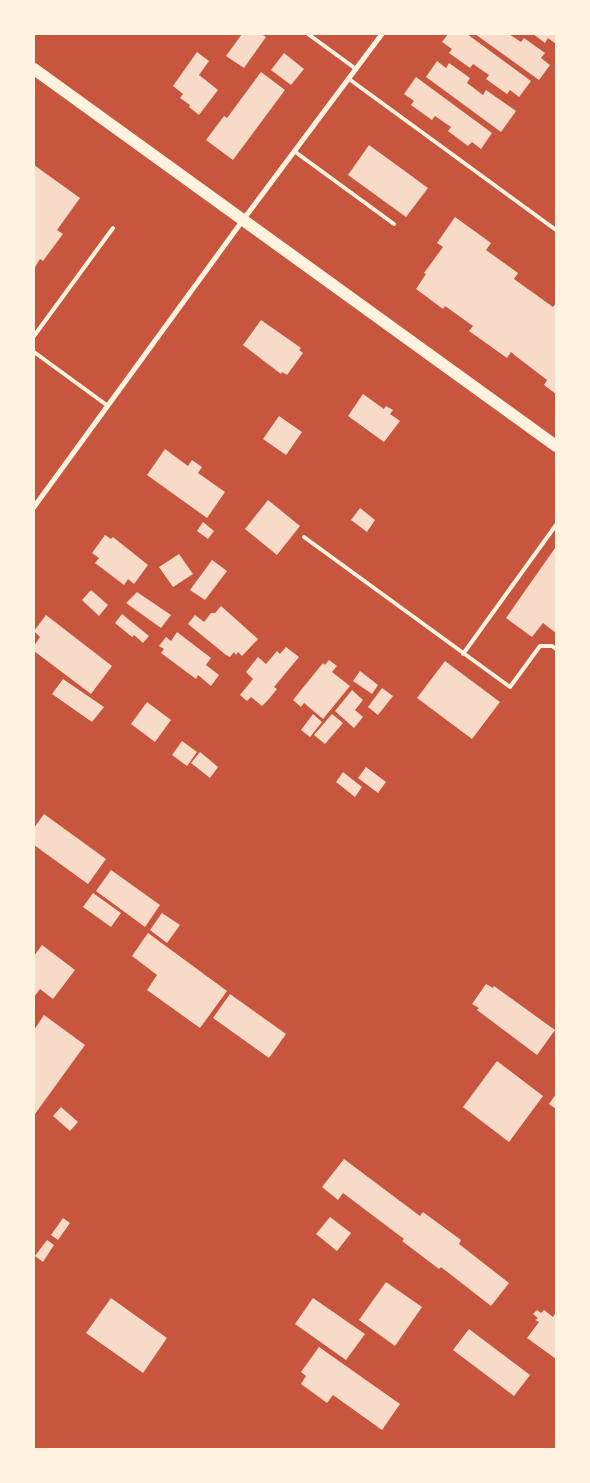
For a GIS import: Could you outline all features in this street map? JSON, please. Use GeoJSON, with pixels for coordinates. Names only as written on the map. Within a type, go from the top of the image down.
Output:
{"type":"FeatureCollection","features":[{"type":"Feature","properties":{"kind":"main road"},"geometry":{"type":"LineString","coordinates":[[34,69],[556,446]]}},
{"type":"Feature","properties":{"kind":"street"},"geometry":{"type":"LineString","coordinates":[[34,507],[243,220],[382,34]]}},
{"type":"Feature","properties":{"kind":"lane"},"geometry":{"type":"LineString","coordinates":[[308,34],[356,69]]}},
{"type":"Feature","properties":{"kind":"lane"},"geometry":{"type":"LineString","coordinates":[[349,79],[556,230]]}},
{"type":"Feature","properties":{"kind":"lane"},"geometry":{"type":"LineString","coordinates":[[294,151],[394,224]]}},
{"type":"Feature","properties":{"kind":"lane"},"geometry":{"type":"LineString","coordinates":[[34,336],[113,228]]}},
{"type":"Feature","properties":{"kind":"lane"},"geometry":{"type":"LineString","coordinates":[[34,352],[108,406]]}},
{"type":"Feature","properties":{"kind":"lane"},"geometry":{"type":"LineString","coordinates":[[463,654],[556,526]]}},
{"type":"Feature","properties":{"kind":"lane"},"geometry":{"type":"LineString","coordinates":[[304,537],[510,687],[540,646],[552,646],[556,649]]}},
{"type":"Feature","properties":{"kind":"building"},"geometry":{"type":"Polygon","coordinates":[[[242,34],[261,34],[266,37],[244,68],[226,56],[242,34]]]}},
{"type":"Feature","properties":{"kind":"building"},"geometry":{"type":"Polygon","coordinates":[[[448,34],[467,34],[531,81],[519,97],[510,90],[507,94],[486,79],[489,75],[473,64],[470,68],[449,53],[452,49],[442,42],[448,34]]]}},
{"type":"Feature","properties":{"kind":"building"},"geometry":{"type":"Polygon","coordinates":[[[475,34],[509,34],[521,42],[524,38],[545,53],[541,58],[550,65],[539,80],[475,34]]]}},
{"type":"Feature","properties":{"kind":"building"},"geometry":{"type":"Polygon","coordinates":[[[533,34],[556,34],[556,44],[548,38],[545,43],[533,34]]]}},
{"type":"Feature","properties":{"kind":"building"},"geometry":{"type":"Polygon","coordinates":[[[197,52],[209,61],[199,75],[218,90],[199,115],[180,98],[183,94],[173,86],[197,52]]]}},
{"type":"Feature","properties":{"kind":"building"},"geometry":{"type":"Polygon","coordinates":[[[284,53],[304,69],[291,85],[271,70],[284,53]]]}},
{"type":"Feature","properties":{"kind":"building"},"geometry":{"type":"Polygon","coordinates":[[[437,61],[446,68],[449,63],[470,78],[467,83],[483,95],[486,90],[516,111],[501,132],[426,77],[437,61]]]}},
{"type":"Feature","properties":{"kind":"building"},"geometry":{"type":"Polygon","coordinates":[[[261,72],[285,90],[233,160],[206,140],[224,116],[227,118],[261,72]]]}},
{"type":"Feature","properties":{"kind":"building"},"geometry":{"type":"Polygon","coordinates":[[[416,77],[492,133],[481,149],[472,142],[468,146],[448,131],[451,127],[435,116],[432,120],[411,105],[414,101],[404,94],[416,77]]]}},
{"type":"Feature","properties":{"kind":"building"},"geometry":{"type":"Polygon","coordinates":[[[369,145],[428,188],[406,217],[348,175],[369,145]]]}},
{"type":"Feature","properties":{"kind":"building"},"geometry":{"type":"Polygon","coordinates":[[[34,165],[80,198],[57,230],[63,234],[43,261],[40,259],[34,269],[34,165]]]}},
{"type":"Feature","properties":{"kind":"building"},"geometry":{"type":"Polygon","coordinates":[[[455,217],[491,243],[486,250],[518,273],[514,279],[553,307],[556,303],[556,394],[544,385],[547,380],[511,352],[507,358],[469,331],[473,326],[445,306],[443,309],[416,289],[426,274],[424,273],[443,247],[437,243],[455,217]]]}},
{"type":"Feature","properties":{"kind":"building"},"geometry":{"type":"Polygon","coordinates":[[[261,320],[301,348],[299,350],[303,353],[287,375],[282,372],[281,374],[243,345],[261,320]]]}},
{"type":"Feature","properties":{"kind":"building"},"geometry":{"type":"Polygon","coordinates":[[[363,394],[384,409],[386,406],[393,410],[390,414],[400,421],[384,442],[348,416],[363,394]]]}},
{"type":"Feature","properties":{"kind":"building"},"geometry":{"type":"Polygon","coordinates":[[[279,416],[302,432],[286,455],[263,439],[279,416]]]}},
{"type":"Feature","properties":{"kind":"building"},"geometry":{"type":"Polygon","coordinates":[[[165,449],[188,466],[192,460],[202,467],[198,473],[225,492],[207,518],[147,475],[165,449]]]}},
{"type":"Feature","properties":{"kind":"building"},"geometry":{"type":"Polygon","coordinates":[[[268,500],[300,526],[277,555],[245,529],[268,500]]]}},
{"type":"Feature","properties":{"kind":"building"},"geometry":{"type":"Polygon","coordinates":[[[360,508],[375,520],[367,532],[351,520],[360,508]]]}},
{"type":"Feature","properties":{"kind":"building"},"geometry":{"type":"Polygon","coordinates":[[[203,522],[214,531],[208,539],[197,531],[203,522]]]}},
{"type":"Feature","properties":{"kind":"building"},"geometry":{"type":"Polygon","coordinates":[[[105,535],[111,539],[113,537],[148,565],[134,584],[128,579],[124,585],[95,563],[99,558],[92,553],[105,535]]]}},
{"type":"Feature","properties":{"kind":"building"},"geometry":{"type":"Polygon","coordinates":[[[555,548],[556,633],[543,623],[532,637],[506,618],[555,548]]]}},
{"type":"Feature","properties":{"kind":"building"},"geometry":{"type":"Polygon","coordinates":[[[179,554],[193,574],[173,587],[159,567],[179,554]]]}},
{"type":"Feature","properties":{"kind":"building"},"geometry":{"type":"Polygon","coordinates":[[[212,560],[227,571],[205,600],[190,590],[212,560]]]}},
{"type":"Feature","properties":{"kind":"building"},"geometry":{"type":"Polygon","coordinates":[[[91,590],[108,605],[99,616],[82,600],[91,590]]]}},
{"type":"Feature","properties":{"kind":"building"},"geometry":{"type":"Polygon","coordinates":[[[137,592],[171,615],[161,628],[126,603],[137,592]]]}},
{"type":"Feature","properties":{"kind":"building"},"geometry":{"type":"Polygon","coordinates":[[[221,606],[258,639],[242,656],[238,652],[236,655],[234,652],[230,657],[226,655],[188,624],[195,615],[204,622],[211,613],[215,613],[221,606]]]}},
{"type":"Feature","properties":{"kind":"building"},"geometry":{"type":"Polygon","coordinates":[[[122,614],[149,636],[143,643],[134,635],[132,637],[115,623],[122,614]]]}},
{"type":"Feature","properties":{"kind":"building"},"geometry":{"type":"Polygon","coordinates":[[[46,615],[112,666],[91,694],[34,651],[34,646],[40,637],[34,631],[46,615]]]}},
{"type":"Feature","properties":{"kind":"building"},"geometry":{"type":"Polygon","coordinates":[[[177,632],[211,658],[206,665],[219,675],[211,686],[198,675],[196,679],[161,653],[164,649],[159,646],[166,637],[171,641],[177,632]]]}},
{"type":"Feature","properties":{"kind":"building"},"geometry":{"type":"Polygon","coordinates":[[[286,647],[299,657],[274,687],[277,689],[262,706],[251,697],[247,701],[240,695],[253,679],[246,672],[258,657],[266,664],[277,651],[280,654],[286,647]]]}},
{"type":"Feature","properties":{"kind":"building"},"geometry":{"type":"Polygon","coordinates":[[[329,660],[337,666],[332,672],[350,686],[323,719],[304,703],[301,707],[293,700],[323,663],[325,665],[329,660]]]}},
{"type":"Feature","properties":{"kind":"building"},"geometry":{"type":"Polygon","coordinates":[[[445,661],[500,702],[472,739],[417,698],[445,661]]]}},
{"type":"Feature","properties":{"kind":"building"},"geometry":{"type":"Polygon","coordinates":[[[360,671],[378,685],[372,694],[353,681],[360,671]]]}},
{"type":"Feature","properties":{"kind":"building"},"geometry":{"type":"Polygon","coordinates":[[[63,679],[104,707],[92,722],[52,694],[63,679]]]}},
{"type":"Feature","properties":{"kind":"building"},"geometry":{"type":"Polygon","coordinates":[[[382,688],[393,696],[378,715],[368,707],[382,688]]]}},
{"type":"Feature","properties":{"kind":"building"},"geometry":{"type":"Polygon","coordinates":[[[352,690],[363,700],[355,710],[363,717],[354,728],[335,711],[352,690]]]}},
{"type":"Feature","properties":{"kind":"building"},"geometry":{"type":"Polygon","coordinates":[[[147,702],[171,720],[155,742],[131,724],[147,702]]]}},
{"type":"Feature","properties":{"kind":"building"},"geometry":{"type":"Polygon","coordinates":[[[313,714],[322,722],[310,737],[301,730],[313,714]]]}},
{"type":"Feature","properties":{"kind":"building"},"geometry":{"type":"Polygon","coordinates":[[[332,714],[343,723],[325,744],[314,735],[332,714]]]}},
{"type":"Feature","properties":{"kind":"building"},"geometry":{"type":"Polygon","coordinates":[[[182,741],[197,752],[187,766],[172,755],[182,741]]]}},
{"type":"Feature","properties":{"kind":"building"},"geometry":{"type":"Polygon","coordinates":[[[200,752],[218,767],[210,778],[191,763],[200,752]]]}},
{"type":"Feature","properties":{"kind":"building"},"geometry":{"type":"Polygon","coordinates":[[[366,767],[386,782],[378,793],[358,778],[366,767]]]}},
{"type":"Feature","properties":{"kind":"building"},"geometry":{"type":"Polygon","coordinates":[[[343,772],[362,787],[355,797],[336,782],[343,772]]]}},
{"type":"Feature","properties":{"kind":"building"},"geometry":{"type":"Polygon","coordinates":[[[44,814],[106,859],[88,884],[34,845],[34,828],[44,814]]]}},
{"type":"Feature","properties":{"kind":"building"},"geometry":{"type":"Polygon","coordinates":[[[111,870],[160,905],[145,927],[96,891],[111,870]]]}},
{"type":"Feature","properties":{"kind":"building"},"geometry":{"type":"Polygon","coordinates":[[[93,893],[121,913],[111,927],[83,907],[93,893]]]}},
{"type":"Feature","properties":{"kind":"building"},"geometry":{"type":"Polygon","coordinates":[[[162,913],[180,925],[167,943],[150,930],[162,913]]]}},
{"type":"Feature","properties":{"kind":"building"},"geometry":{"type":"Polygon","coordinates":[[[148,933],[227,991],[200,1028],[147,990],[157,975],[132,956],[148,933]]]}},
{"type":"Feature","properties":{"kind":"building"},"geometry":{"type":"Polygon","coordinates":[[[42,945],[75,970],[53,999],[40,989],[34,997],[34,956],[42,945]]]}},
{"type":"Feature","properties":{"kind":"building"},"geometry":{"type":"Polygon","coordinates":[[[486,984],[493,988],[494,986],[555,1030],[537,1055],[477,1010],[479,1008],[472,1004],[486,984]]]}},
{"type":"Feature","properties":{"kind":"building"},"geometry":{"type":"Polygon","coordinates":[[[230,994],[286,1034],[269,1058],[213,1018],[230,994]]]}},
{"type":"Feature","properties":{"kind":"building"},"geometry":{"type":"Polygon","coordinates":[[[44,1015],[85,1045],[35,1114],[34,1030],[44,1015]]]}},
{"type":"Feature","properties":{"kind":"building"},"geometry":{"type":"Polygon","coordinates":[[[497,1061],[543,1096],[509,1142],[463,1107],[497,1061]]]}},
{"type":"Feature","properties":{"kind":"building"},"geometry":{"type":"Polygon","coordinates":[[[556,1094],[556,1109],[549,1104],[556,1094]]]}},
{"type":"Feature","properties":{"kind":"building"},"geometry":{"type":"Polygon","coordinates":[[[61,1107],[78,1122],[70,1131],[53,1116],[61,1107]]]}},
{"type":"Feature","properties":{"kind":"building"},"geometry":{"type":"Polygon","coordinates":[[[344,1159],[420,1216],[423,1212],[461,1240],[459,1244],[509,1283],[491,1306],[441,1267],[439,1269],[402,1241],[404,1239],[343,1193],[338,1200],[322,1187],[344,1159]]]}},
{"type":"Feature","properties":{"kind":"building"},"geometry":{"type":"Polygon","coordinates":[[[330,1217],[351,1233],[337,1251],[316,1234],[330,1217]]]}},
{"type":"Feature","properties":{"kind":"building"},"geometry":{"type":"Polygon","coordinates":[[[63,1218],[70,1223],[58,1240],[51,1235],[63,1218]]]}},
{"type":"Feature","properties":{"kind":"building"},"geometry":{"type":"Polygon","coordinates":[[[47,1240],[54,1245],[43,1262],[35,1256],[47,1240]]]}},
{"type":"Feature","properties":{"kind":"building"},"geometry":{"type":"Polygon","coordinates":[[[386,1282],[422,1307],[395,1346],[359,1320],[386,1282]]]}},
{"type":"Feature","properties":{"kind":"building"},"geometry":{"type":"Polygon","coordinates":[[[111,1298],[167,1338],[143,1373],[86,1333],[111,1298]]]}},
{"type":"Feature","properties":{"kind":"building"},"geometry":{"type":"Polygon","coordinates":[[[313,1298],[365,1334],[346,1360],[295,1324],[313,1298]]]}},
{"type":"Feature","properties":{"kind":"building"},"geometry":{"type":"Polygon","coordinates":[[[537,1310],[541,1313],[544,1310],[553,1317],[556,1312],[556,1359],[527,1338],[539,1322],[535,1320],[538,1318],[533,1314],[537,1310]]]}},
{"type":"Feature","properties":{"kind":"building"},"geometry":{"type":"Polygon","coordinates":[[[469,1329],[530,1375],[514,1396],[453,1350],[469,1329]]]}},
{"type":"Feature","properties":{"kind":"building"},"geometry":{"type":"Polygon","coordinates":[[[319,1347],[400,1404],[382,1430],[333,1395],[327,1403],[301,1384],[306,1376],[301,1372],[319,1347]]]}}]}
